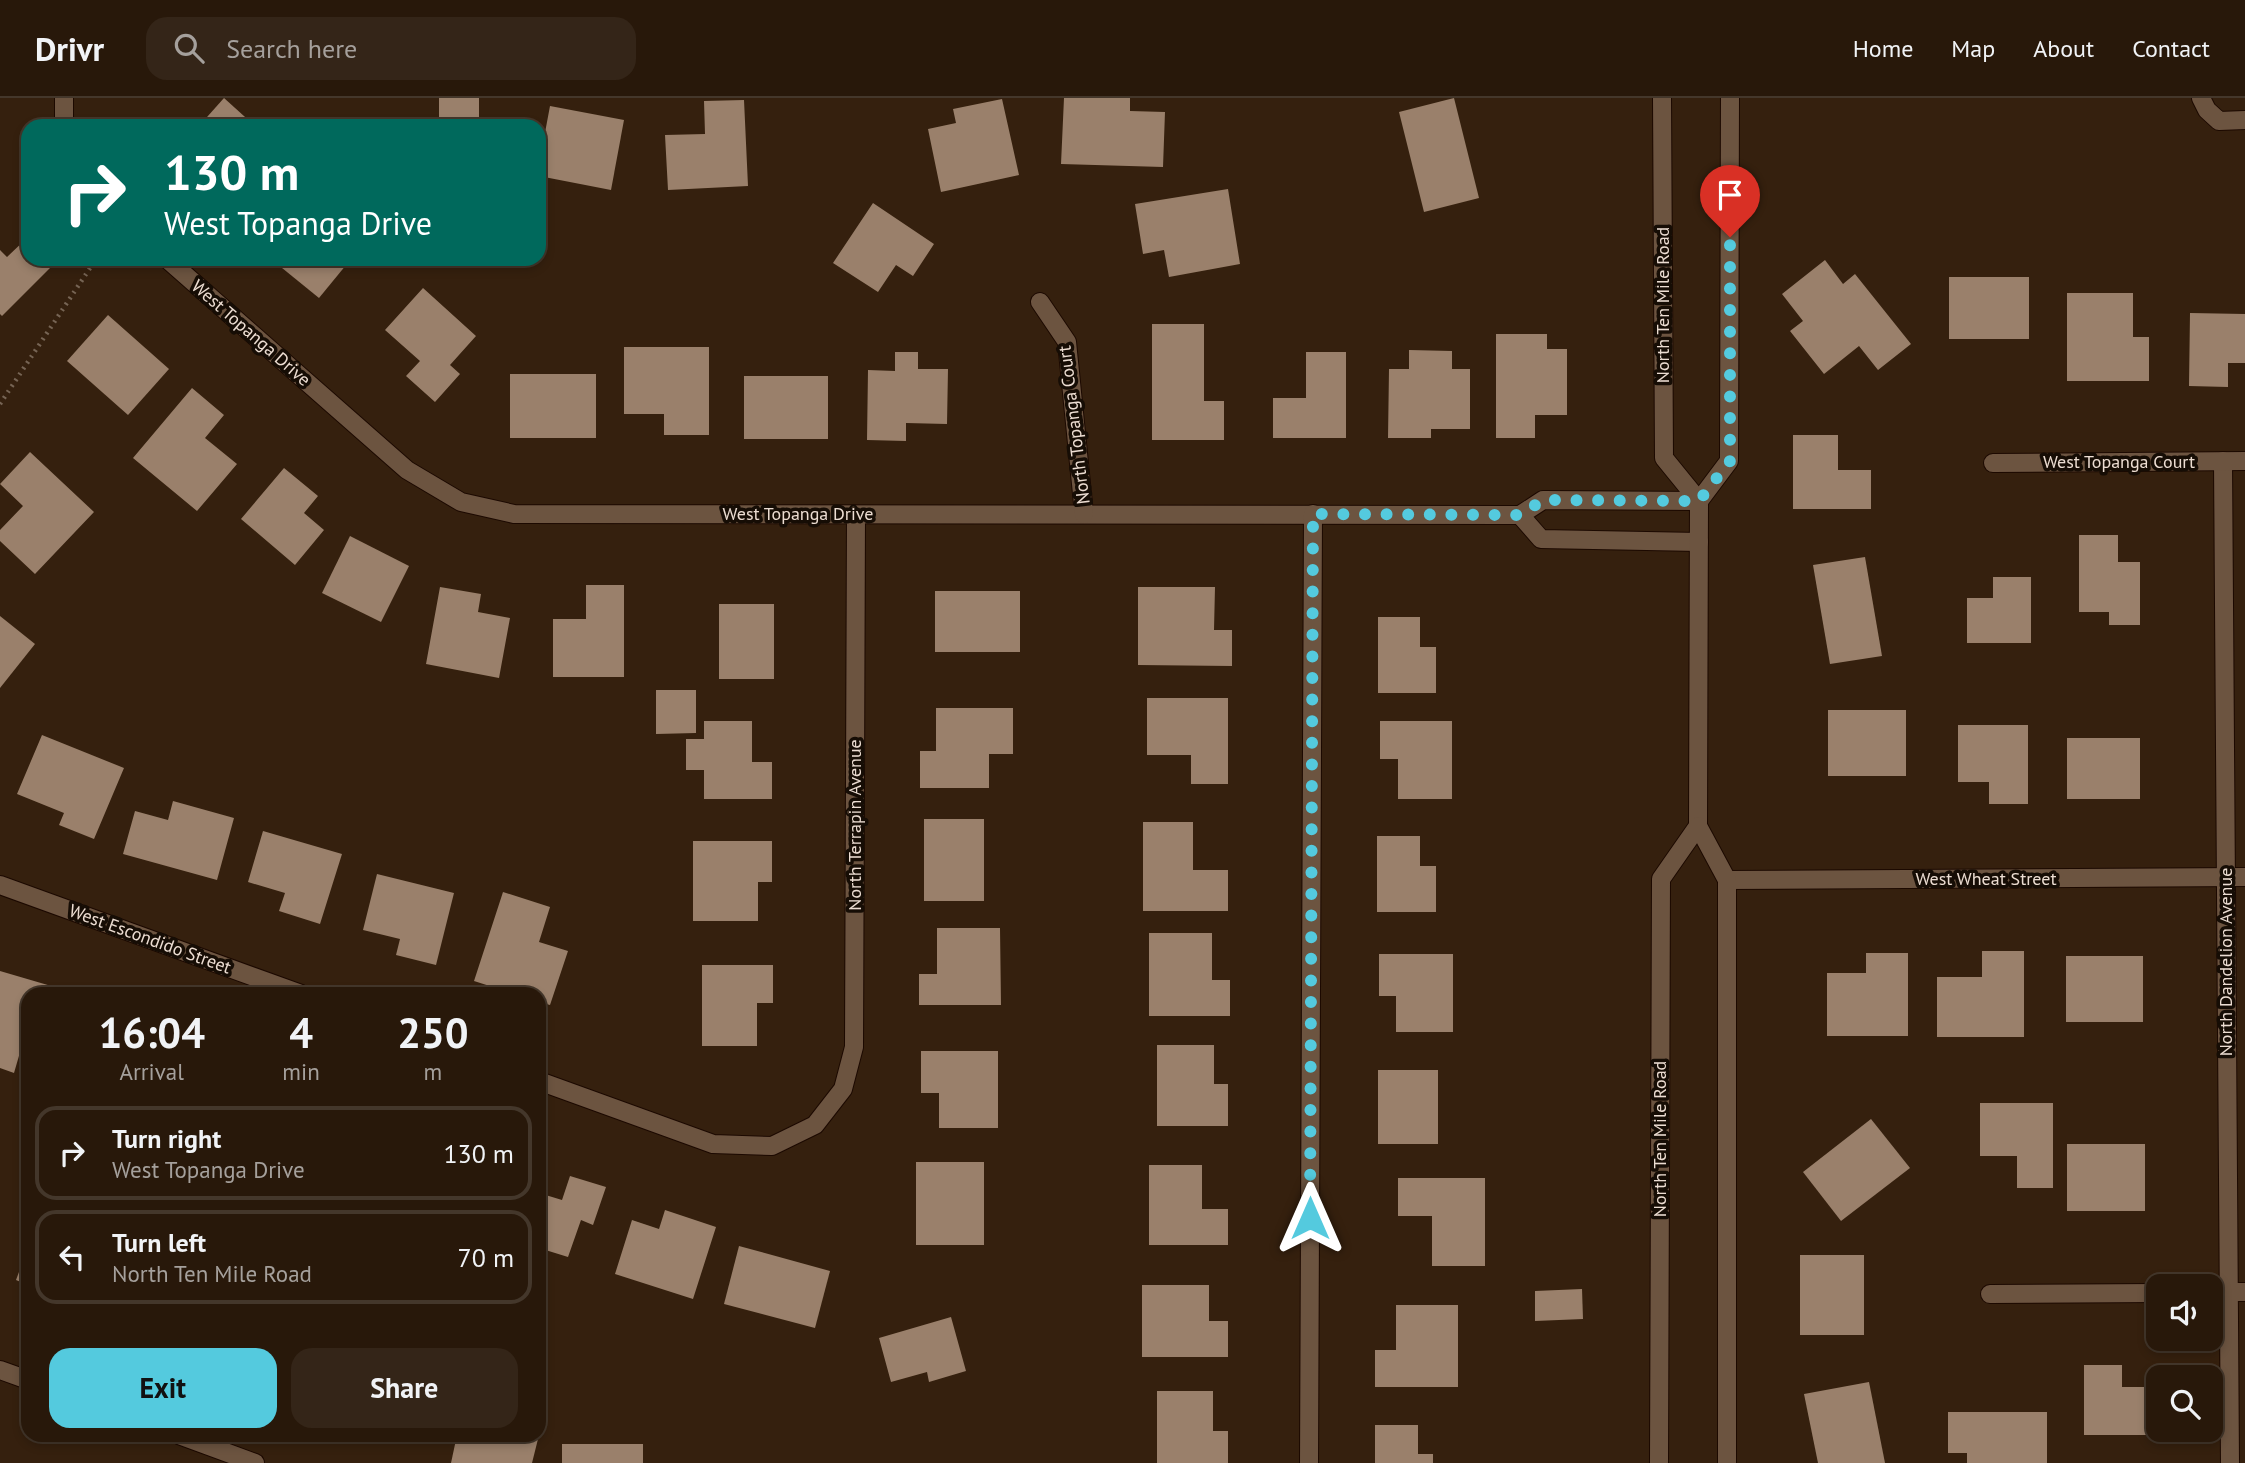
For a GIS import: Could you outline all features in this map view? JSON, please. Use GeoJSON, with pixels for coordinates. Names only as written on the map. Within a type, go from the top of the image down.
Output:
{"type":"FeatureCollection","features":[{"type":"Feature","properties":{"kind":"street"},"geometry":{"type":"LineString","coordinates":[[64,98],[64,119]]}},
{"type":"Feature","properties":{"kind":"street","name":"North Ten Mile Road"},"geometry":{"type":"LineString","coordinates":[[1661,98],[1664,458],[1699,501]]}},
{"type":"Feature","properties":{"kind":"street"},"geometry":{"type":"LineString","coordinates":[[1727,1463],[1727,880],[1698,826],[1699,501],[1730,461],[1730,98]]}},
{"type":"Feature","properties":{"kind":"street"},"geometry":{"type":"LineString","coordinates":[[2201,98],[2207,110],[2218,121],[2245,120]]}},
{"type":"Feature","properties":{"kind":"street","name":"West Topanga Drive"},"geometry":{"type":"LineString","coordinates":[[175,266],[407,470],[461,502],[513,514],[1520,515],[1543,500],[1699,501]]}},
{"type":"Feature","properties":{"kind":"street","name":"North Topanga Court"},"geometry":{"type":"LineString","coordinates":[[1040,302],[1068,342],[1084,514]]}},
{"type":"Feature","properties":{"kind":"street","name":"North Dandelion Avenue"},"geometry":{"type":"LineString","coordinates":[[2222,461],[2230,1463]]}},
{"type":"Feature","properties":{"kind":"street","name":"West Topanga Court"},"geometry":{"type":"LineString","coordinates":[[1993,463],[2245,461]]}},
{"type":"Feature","properties":{"kind":"street"},"geometry":{"type":"LineString","coordinates":[[1309,1463],[1313,514]]}},
{"type":"Feature","properties":{"kind":"street","name":"North Terrapin Avenue"},"geometry":{"type":"LineString","coordinates":[[546,1084],[713,1144],[772,1146],[815,1125],[844,1089],[854,1047],[856,515]]}},
{"type":"Feature","properties":{"kind":"street"},"geometry":{"type":"LineString","coordinates":[[1520,515],[1541,539],[1699,542]]}},
{"type":"Feature","properties":{"kind":"street","name":"North Ten Mile Road"},"geometry":{"type":"LineString","coordinates":[[1659,1463],[1661,879],[1698,826]]}},
{"type":"Feature","properties":{"kind":"street","name":"West Wheat Street"},"geometry":{"type":"LineString","coordinates":[[1727,880],[2245,877]]}},
{"type":"Feature","properties":{"kind":"street","name":"West Escondido Street"},"geometry":{"type":"LineString","coordinates":[[0,885],[282,987]]}},
{"type":"Feature","properties":{"kind":"street"},"geometry":{"type":"LineString","coordinates":[[1990,1294],[2146,1293]]}},
{"type":"Feature","properties":{"kind":"street"},"geometry":{"type":"LineString","coordinates":[[0,1370],[21,1378]]}},
{"type":"Feature","properties":{"kind":"street"},"geometry":{"type":"LineString","coordinates":[[197,1442],[255,1463]]}},
{"type":"Feature","properties":{"kind":"path"},"geometry":{"type":"LineString","coordinates":[[0,404],[91,266]]}},
{"type":"Feature","properties":{"kind":"building"},"geometry":{"type":"Polygon","coordinates":[[[224,98],[247,119],[205,119],[224,98]]]}},
{"type":"Feature","properties":{"kind":"building"},"geometry":{"type":"Polygon","coordinates":[[[439,98],[479,98],[479,119],[439,119],[439,98]]]}},
{"type":"Feature","properties":{"kind":"building"},"geometry":{"type":"Polygon","coordinates":[[[1064,98],[1130,98],[1130,111],[1165,112],[1163,167],[1061,164],[1064,98]]]}},
{"type":"Feature","properties":{"kind":"building"},"geometry":{"type":"Polygon","coordinates":[[[1454,98],[1479,198],[1424,212],[1399,112],[1454,98]]]}},
{"type":"Feature","properties":{"kind":"building"},"geometry":{"type":"Polygon","coordinates":[[[1002,99],[1019,175],[941,192],[928,129],[956,123],[953,109],[1002,99]]]}},
{"type":"Feature","properties":{"kind":"building"},"geometry":{"type":"Polygon","coordinates":[[[744,100],[748,186],[668,190],[665,135],[705,134],[704,101],[744,100]]]}},
{"type":"Feature","properties":{"kind":"building"},"geometry":{"type":"Polygon","coordinates":[[[550,106],[624,120],[611,190],[546,177],[546,127],[550,106]]]}},
{"type":"Feature","properties":{"kind":"building"},"geometry":{"type":"Polygon","coordinates":[[[1228,189],[1240,264],[1169,277],[1164,250],[1143,254],[1135,204],[1228,189]]]}},
{"type":"Feature","properties":{"kind":"building"},"geometry":{"type":"Polygon","coordinates":[[[873,203],[934,244],[913,276],[896,265],[878,292],[833,263],[873,203]]]}},
{"type":"Feature","properties":{"kind":"building"},"geometry":{"type":"Polygon","coordinates":[[[21,244],[21,266],[52,266],[2,316],[0,250],[7,257],[21,244]]]}},
{"type":"Feature","properties":{"kind":"building"},"geometry":{"type":"Polygon","coordinates":[[[1825,260],[1843,284],[1855,274],[1911,344],[1878,370],[1859,346],[1824,374],[1790,331],[1803,321],[1782,294],[1825,260]]]}},
{"type":"Feature","properties":{"kind":"building"},"geometry":{"type":"Polygon","coordinates":[[[280,266],[345,266],[319,298],[280,266]]]}},
{"type":"Feature","properties":{"kind":"building"},"geometry":{"type":"Polygon","coordinates":[[[1949,277],[2029,277],[2029,339],[1949,339],[1949,277]]]}},
{"type":"Feature","properties":{"kind":"building"},"geometry":{"type":"Polygon","coordinates":[[[423,288],[476,336],[450,365],[460,374],[435,402],[406,376],[420,361],[385,330],[423,288]]]}},
{"type":"Feature","properties":{"kind":"building"},"geometry":{"type":"Polygon","coordinates":[[[2067,293],[2133,293],[2133,337],[2149,337],[2149,381],[2067,381],[2067,293]]]}},
{"type":"Feature","properties":{"kind":"building"},"geometry":{"type":"Polygon","coordinates":[[[2190,313],[2245,314],[2245,363],[2228,363],[2228,387],[2189,386],[2190,313]]]}},
{"type":"Feature","properties":{"kind":"building"},"geometry":{"type":"Polygon","coordinates":[[[108,315],[169,369],[128,415],[67,361],[108,315]]]}},
{"type":"Feature","properties":{"kind":"building"},"geometry":{"type":"Polygon","coordinates":[[[1152,324],[1204,324],[1204,401],[1224,401],[1224,440],[1152,440],[1152,324]]]}},
{"type":"Feature","properties":{"kind":"building"},"geometry":{"type":"Polygon","coordinates":[[[1496,334],[1547,334],[1547,349],[1567,349],[1567,415],[1535,415],[1535,438],[1496,438],[1496,334]]]}},
{"type":"Feature","properties":{"kind":"building"},"geometry":{"type":"Polygon","coordinates":[[[624,347],[709,347],[709,435],[664,435],[664,414],[624,414],[624,347]]]}},
{"type":"Feature","properties":{"kind":"building"},"geometry":{"type":"Polygon","coordinates":[[[1409,350],[1452,351],[1452,369],[1470,369],[1470,429],[1431,429],[1431,438],[1388,438],[1389,369],[1409,369],[1409,350]]]}},
{"type":"Feature","properties":{"kind":"building"},"geometry":{"type":"Polygon","coordinates":[[[895,352],[918,352],[918,369],[948,369],[947,424],[906,423],[906,441],[867,440],[868,370],[895,371],[895,352]]]}},
{"type":"Feature","properties":{"kind":"building"},"geometry":{"type":"Polygon","coordinates":[[[1306,352],[1346,352],[1346,438],[1273,438],[1273,398],[1306,398],[1306,352]]]}},
{"type":"Feature","properties":{"kind":"building"},"geometry":{"type":"Polygon","coordinates":[[[510,374],[596,374],[596,438],[510,438],[510,374]]]}},
{"type":"Feature","properties":{"kind":"building"},"geometry":{"type":"Polygon","coordinates":[[[744,376],[828,376],[828,439],[744,439],[744,376]]]}},
{"type":"Feature","properties":{"kind":"building"},"geometry":{"type":"Polygon","coordinates":[[[192,388],[224,415],[205,438],[237,464],[197,511],[133,458],[192,388]]]}},
{"type":"Feature","properties":{"kind":"building"},"geometry":{"type":"Polygon","coordinates":[[[1793,435],[1838,435],[1838,470],[1871,470],[1871,509],[1793,509],[1793,435]]]}},
{"type":"Feature","properties":{"kind":"building"},"geometry":{"type":"Polygon","coordinates":[[[30,452],[94,512],[35,574],[0,541],[0,530],[23,506],[0,484],[30,452]]]}},
{"type":"Feature","properties":{"kind":"building"},"geometry":{"type":"Polygon","coordinates":[[[284,468],[318,496],[304,513],[324,530],[295,565],[241,519],[284,468]]]}},
{"type":"Feature","properties":{"kind":"building"},"geometry":{"type":"Polygon","coordinates":[[[2079,535],[2118,535],[2118,562],[2140,562],[2140,625],[2109,625],[2109,612],[2079,612],[2079,535]]]}},
{"type":"Feature","properties":{"kind":"building"},"geometry":{"type":"Polygon","coordinates":[[[350,536],[409,566],[381,622],[322,593],[350,536]]]}},
{"type":"Feature","properties":{"kind":"building"},"geometry":{"type":"Polygon","coordinates":[[[1865,557],[1882,656],[1830,664],[1813,565],[1865,557]]]}},
{"type":"Feature","properties":{"kind":"building"},"geometry":{"type":"Polygon","coordinates":[[[1993,577],[2031,577],[2031,643],[1967,643],[1967,598],[1993,598],[1993,577]]]}},
{"type":"Feature","properties":{"kind":"building"},"geometry":{"type":"Polygon","coordinates":[[[586,585],[624,585],[624,677],[553,677],[553,619],[586,619],[586,585]]]}},
{"type":"Feature","properties":{"kind":"building"},"geometry":{"type":"Polygon","coordinates":[[[440,587],[481,594],[478,612],[510,618],[499,678],[426,664],[440,587]]]}},
{"type":"Feature","properties":{"kind":"building"},"geometry":{"type":"Polygon","coordinates":[[[1138,587],[1215,587],[1214,630],[1232,630],[1232,666],[1138,665],[1138,587]]]}},
{"type":"Feature","properties":{"kind":"building"},"geometry":{"type":"Polygon","coordinates":[[[935,591],[1020,591],[1020,652],[935,652],[935,591]]]}},
{"type":"Feature","properties":{"kind":"building"},"geometry":{"type":"Polygon","coordinates":[[[719,604],[774,604],[774,679],[719,679],[719,604]]]}},
{"type":"Feature","properties":{"kind":"building"},"geometry":{"type":"Polygon","coordinates":[[[0,616],[35,644],[0,688],[0,616]]]}},
{"type":"Feature","properties":{"kind":"building"},"geometry":{"type":"Polygon","coordinates":[[[1378,617],[1420,617],[1420,647],[1436,647],[1436,693],[1378,693],[1378,617]]]}},
{"type":"Feature","properties":{"kind":"building"},"geometry":{"type":"Polygon","coordinates":[[[656,690],[696,690],[696,733],[656,734],[656,690]]]}},
{"type":"Feature","properties":{"kind":"building"},"geometry":{"type":"Polygon","coordinates":[[[1147,698],[1228,698],[1228,784],[1191,784],[1191,755],[1147,755],[1147,698]]]}},
{"type":"Feature","properties":{"kind":"building"},"geometry":{"type":"Polygon","coordinates":[[[936,708],[1013,708],[1013,754],[989,754],[989,788],[920,788],[920,751],[936,751],[936,708]]]}},
{"type":"Feature","properties":{"kind":"building"},"geometry":{"type":"Polygon","coordinates":[[[1828,710],[1906,710],[1906,776],[1828,776],[1828,710]]]}},
{"type":"Feature","properties":{"kind":"building"},"geometry":{"type":"Polygon","coordinates":[[[704,721],[752,721],[752,762],[772,762],[772,799],[704,799],[704,770],[686,770],[686,739],[704,739],[704,721]]]}},
{"type":"Feature","properties":{"kind":"building"},"geometry":{"type":"Polygon","coordinates":[[[1380,721],[1452,721],[1452,799],[1398,799],[1398,759],[1380,759],[1380,721]]]}},
{"type":"Feature","properties":{"kind":"building"},"geometry":{"type":"Polygon","coordinates":[[[1958,725],[2028,725],[2028,804],[1989,804],[1989,782],[1958,782],[1958,725]]]}},
{"type":"Feature","properties":{"kind":"building"},"geometry":{"type":"Polygon","coordinates":[[[42,735],[124,768],[94,839],[59,825],[64,813],[17,794],[42,735]]]}},
{"type":"Feature","properties":{"kind":"building"},"geometry":{"type":"Polygon","coordinates":[[[2067,738],[2140,738],[2140,799],[2067,799],[2067,738]]]}},
{"type":"Feature","properties":{"kind":"building"},"geometry":{"type":"Polygon","coordinates":[[[173,801],[234,818],[217,880],[123,854],[135,811],[168,820],[173,801]]]}},
{"type":"Feature","properties":{"kind":"building"},"geometry":{"type":"Polygon","coordinates":[[[924,819],[984,819],[984,901],[924,901],[924,819]]]}},
{"type":"Feature","properties":{"kind":"building"},"geometry":{"type":"Polygon","coordinates":[[[1143,822],[1193,822],[1193,870],[1228,870],[1228,911],[1143,911],[1143,822]]]}},
{"type":"Feature","properties":{"kind":"building"},"geometry":{"type":"Polygon","coordinates":[[[263,831],[342,854],[320,924],[279,911],[285,893],[248,882],[263,831]]]}},
{"type":"Feature","properties":{"kind":"building"},"geometry":{"type":"Polygon","coordinates":[[[1377,836],[1420,836],[1420,866],[1436,866],[1436,912],[1377,912],[1377,836]]]}},
{"type":"Feature","properties":{"kind":"building"},"geometry":{"type":"Polygon","coordinates":[[[693,841],[772,841],[772,882],[758,882],[758,921],[693,921],[693,841]]]}},
{"type":"Feature","properties":{"kind":"building"},"geometry":{"type":"Polygon","coordinates":[[[377,874],[454,893],[436,965],[396,955],[400,939],[363,930],[377,874]]]}},
{"type":"Feature","properties":{"kind":"building"},"geometry":{"type":"Polygon","coordinates":[[[503,892],[550,907],[539,942],[568,951],[550,1005],[546,1004],[546,987],[493,987],[474,981],[503,892]]]}},
{"type":"Feature","properties":{"kind":"building"},"geometry":{"type":"Polygon","coordinates":[[[937,928],[1000,928],[1001,1005],[919,1005],[919,974],[937,974],[937,928]]]}},
{"type":"Feature","properties":{"kind":"building"},"geometry":{"type":"Polygon","coordinates":[[[1149,933],[1212,933],[1212,980],[1230,980],[1230,1016],[1149,1016],[1149,933]]]}},
{"type":"Feature","properties":{"kind":"building"},"geometry":{"type":"Polygon","coordinates":[[[1982,951],[2024,951],[2024,1037],[1937,1037],[1937,977],[1982,977],[1982,951]]]}},
{"type":"Feature","properties":{"kind":"building"},"geometry":{"type":"Polygon","coordinates":[[[1866,953],[1908,953],[1908,1036],[1827,1036],[1827,973],[1866,973],[1866,953]]]}},
{"type":"Feature","properties":{"kind":"building"},"geometry":{"type":"Polygon","coordinates":[[[1379,954],[1453,954],[1453,1032],[1396,1032],[1396,996],[1379,996],[1379,954]]]}},
{"type":"Feature","properties":{"kind":"building"},"geometry":{"type":"Polygon","coordinates":[[[2066,956],[2143,956],[2143,1022],[2066,1022],[2066,956]]]}},
{"type":"Feature","properties":{"kind":"building"},"geometry":{"type":"Polygon","coordinates":[[[702,965],[773,965],[773,1003],[757,1003],[757,1046],[702,1046],[702,965]]]}},
{"type":"Feature","properties":{"kind":"building"},"geometry":{"type":"Polygon","coordinates":[[[0,971],[55,987],[21,987],[21,1049],[14,1073],[0,1068],[0,971]]]}},
{"type":"Feature","properties":{"kind":"building"},"geometry":{"type":"Polygon","coordinates":[[[1157,1045],[1214,1045],[1214,1084],[1228,1084],[1228,1126],[1157,1126],[1157,1045]]]}},
{"type":"Feature","properties":{"kind":"building"},"geometry":{"type":"Polygon","coordinates":[[[921,1051],[998,1051],[998,1128],[939,1128],[939,1093],[921,1093],[921,1051]]]}},
{"type":"Feature","properties":{"kind":"building"},"geometry":{"type":"Polygon","coordinates":[[[1378,1070],[1438,1070],[1438,1144],[1378,1144],[1378,1070]]]}},
{"type":"Feature","properties":{"kind":"building"},"geometry":{"type":"Polygon","coordinates":[[[1980,1103],[2053,1103],[2053,1188],[2017,1188],[2017,1156],[1980,1156],[1980,1103]]]}},
{"type":"Feature","properties":{"kind":"building"},"geometry":{"type":"Polygon","coordinates":[[[1871,1119],[1910,1168],[1841,1221],[1803,1172],[1871,1119]]]}},
{"type":"Feature","properties":{"kind":"building"},"geometry":{"type":"Polygon","coordinates":[[[2067,1144],[2145,1144],[2145,1211],[2067,1211],[2067,1144]]]}},
{"type":"Feature","properties":{"kind":"building"},"geometry":{"type":"Polygon","coordinates":[[[916,1162],[984,1162],[984,1245],[916,1245],[916,1162]]]}},
{"type":"Feature","properties":{"kind":"building"},"geometry":{"type":"Polygon","coordinates":[[[1149,1165],[1202,1165],[1202,1209],[1228,1209],[1228,1245],[1149,1245],[1149,1165]]]}},
{"type":"Feature","properties":{"kind":"building"},"geometry":{"type":"Polygon","coordinates":[[[570,1176],[606,1187],[593,1225],[581,1220],[568,1257],[546,1250],[546,1195],[562,1200],[570,1176]]]}},
{"type":"Feature","properties":{"kind":"building"},"geometry":{"type":"Polygon","coordinates":[[[1398,1178],[1485,1178],[1485,1266],[1432,1266],[1432,1216],[1398,1216],[1398,1178]]]}},
{"type":"Feature","properties":{"kind":"building"},"geometry":{"type":"Polygon","coordinates":[[[665,1210],[716,1227],[693,1299],[615,1274],[632,1220],[659,1229],[665,1210]]]}},
{"type":"Feature","properties":{"kind":"building"},"geometry":{"type":"Polygon","coordinates":[[[739,1246],[830,1271],[815,1328],[724,1304],[739,1246]]]}},
{"type":"Feature","properties":{"kind":"building"},"geometry":{"type":"Polygon","coordinates":[[[1800,1255],[1864,1255],[1864,1335],[1800,1335],[1800,1255]]]}},
{"type":"Feature","properties":{"kind":"building"},"geometry":{"type":"Polygon","coordinates":[[[21,1267],[21,1282],[16,1280],[21,1267]]]}},
{"type":"Feature","properties":{"kind":"building"},"geometry":{"type":"Polygon","coordinates":[[[1142,1285],[1209,1285],[1209,1321],[1228,1321],[1228,1357],[1142,1357],[1142,1285]]]}},
{"type":"Feature","properties":{"kind":"building"},"geometry":{"type":"Polygon","coordinates":[[[1582,1289],[1583,1319],[1535,1321],[1535,1291],[1582,1289]]]}},
{"type":"Feature","properties":{"kind":"building"},"geometry":{"type":"Polygon","coordinates":[[[1396,1305],[1458,1305],[1458,1387],[1375,1387],[1375,1350],[1396,1350],[1396,1305]]]}},
{"type":"Feature","properties":{"kind":"building"},"geometry":{"type":"Polygon","coordinates":[[[951,1317],[966,1371],[929,1382],[927,1372],[891,1382],[879,1338],[951,1317]]]}},
{"type":"Feature","properties":{"kind":"building"},"geometry":{"type":"Polygon","coordinates":[[[2084,1365],[2122,1365],[2122,1387],[2146,1387],[2146,1435],[2084,1435],[2084,1365]]]}},
{"type":"Feature","properties":{"kind":"building"},"geometry":{"type":"Polygon","coordinates":[[[1869,1382],[1885,1463],[1818,1463],[1804,1394],[1869,1382]]]}},
{"type":"Feature","properties":{"kind":"building"},"geometry":{"type":"Polygon","coordinates":[[[1157,1391],[1213,1391],[1213,1431],[1228,1431],[1228,1463],[1157,1463],[1157,1391]]]}},
{"type":"Feature","properties":{"kind":"building"},"geometry":{"type":"Polygon","coordinates":[[[1948,1412],[2047,1412],[2047,1463],[1967,1463],[1967,1453],[1948,1453],[1948,1412]]]}},
{"type":"Feature","properties":{"kind":"building"},"geometry":{"type":"Polygon","coordinates":[[[1375,1425],[1418,1425],[1418,1454],[1433,1454],[1433,1463],[1375,1463],[1375,1425]]]}},
{"type":"Feature","properties":{"kind":"building"},"geometry":{"type":"Polygon","coordinates":[[[456,1442],[537,1442],[532,1463],[451,1463],[456,1442]]]}},
{"type":"Feature","properties":{"kind":"building"},"geometry":{"type":"Polygon","coordinates":[[[562,1444],[643,1444],[643,1463],[562,1463],[562,1444]]]}},
{"type":"Feature","properties":{"kind":"route"},"geometry":{"type":"LineString","coordinates":[[1310,1218],[1313,514],[1520,515],[1543,500],[1699,501],[1730,461],[1730,237]]}}]}
